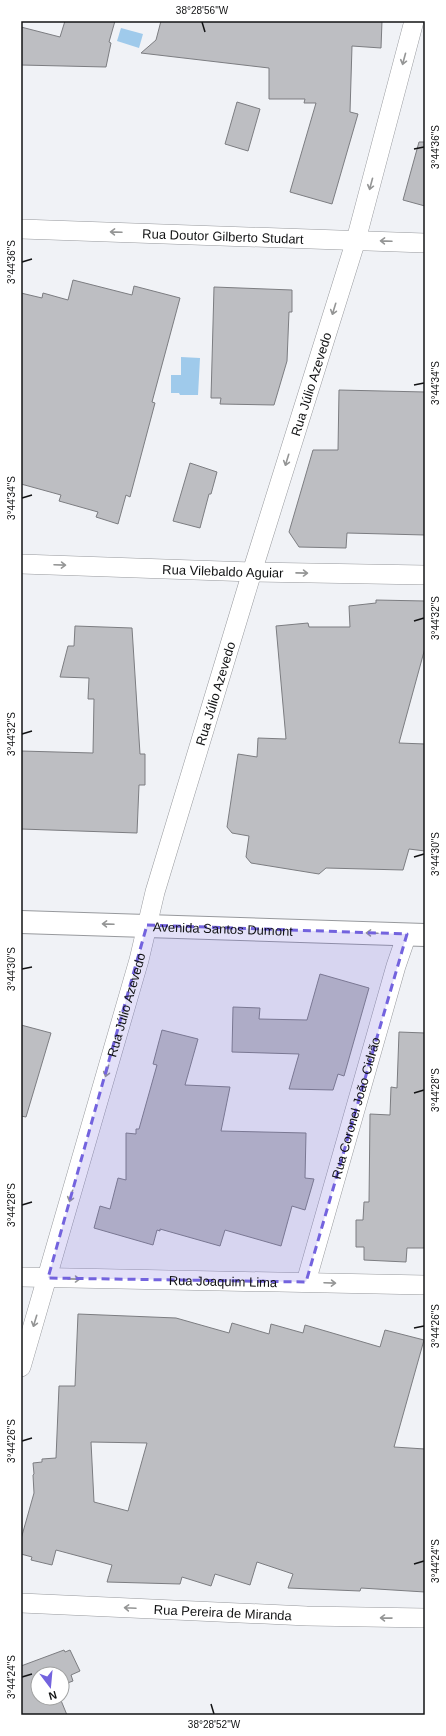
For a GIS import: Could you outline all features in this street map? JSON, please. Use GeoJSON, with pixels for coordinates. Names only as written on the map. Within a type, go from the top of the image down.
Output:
{"type":"FeatureCollection","features":[{"type":"Feature","properties":{"kind":"main road","name":"Avenida Santos Dumont"},"geometry":{"type":"LineString","coordinates":[[21,922],[416,935]]}},
{"type":"Feature","properties":{"kind":"street","name":"Rua Júlio Azevedo"},"geometry":{"type":"LineString","coordinates":[[21,1367],[48,1278],[156,892],[252,572],[356,240],[414,21]]}},
{"type":"Feature","properties":{"kind":"street","name":"Rua Doutor Gilberto Studart"},"geometry":{"type":"LineString","coordinates":[[21,229],[425,243]]}},
{"type":"Feature","properties":{"kind":"street","name":"Rua Vilebaldo Aguiar"},"geometry":{"type":"LineString","coordinates":[[21,564],[252,572],[425,575]]}},
{"type":"Feature","properties":{"kind":"street","name":"Rua Coronel João Cidrão"},"geometry":{"type":"LineString","coordinates":[[306,1282],[396,966],[416,935]]}},
{"type":"Feature","properties":{"kind":"street","name":"Rua Joaquim Lima"},"geometry":{"type":"LineString","coordinates":[[21,1277],[425,1285]]}},
{"type":"Feature","properties":{"kind":"street","name":"Rua Pereira de Miranda"},"geometry":{"type":"LineString","coordinates":[[21,1603],[307,1616],[425,1618]]}},
{"type":"Feature","properties":{"kind":"highlighted area"},"geometry":{"type":"Polygon","coordinates":[[[147,925],[407,934],[306,1282],[48,1278],[147,925]]]}},
{"type":"Feature","properties":{"kind":"water"},"geometry":{"type":"Polygon","coordinates":[[[121,28],[143,34],[139,48],[117,41],[121,28]]]}},
{"type":"Feature","properties":{"kind":"water"},"geometry":{"type":"Polygon","coordinates":[[[181,357],[200,358],[198,395],[180,395],[179,393],[171,393],[171,375],[181,375],[181,357]]]}},
{"type":"Feature","properties":{"kind":"building"},"geometry":{"type":"Polygon","coordinates":[[[65,21],[115,21],[109,42],[111,43],[106,67],[21,65],[21,27],[60,37],[65,21]]]}},
{"type":"Feature","properties":{"kind":"building"},"geometry":{"type":"Polygon","coordinates":[[[161,21],[382,21],[381,48],[352,46],[350,112],[358,114],[332,204],[290,192],[316,103],[304,103],[305,99],[269,99],[269,68],[141,53],[156,40],[161,21]]]}},
{"type":"Feature","properties":{"kind":"building"},"geometry":{"type":"Polygon","coordinates":[[[237,102],[260,109],[248,151],[225,144],[237,102]]]}},
{"type":"Feature","properties":{"kind":"building"},"geometry":{"type":"Polygon","coordinates":[[[419,142],[425,142],[425,206],[403,200],[419,142]]]}},
{"type":"Feature","properties":{"kind":"building"},"geometry":{"type":"Polygon","coordinates":[[[73,280],[132,295],[134,286],[180,298],[152,402],[155,403],[130,497],[126,495],[118,524],[96,517],[98,512],[59,501],[61,495],[21,484],[21,293],[42,298],[43,293],[68,300],[73,280]]]}},
{"type":"Feature","properties":{"kind":"building"},"geometry":{"type":"Polygon","coordinates":[[[214,287],[292,290],[292,312],[289,312],[287,361],[274,405],[220,404],[221,398],[211,398],[214,287]]]}},
{"type":"Feature","properties":{"kind":"building"},"geometry":{"type":"Polygon","coordinates":[[[339,390],[425,392],[425,535],[347,533],[346,548],[299,547],[289,532],[313,450],[338,450],[339,390]]]}},
{"type":"Feature","properties":{"kind":"building"},"geometry":{"type":"Polygon","coordinates":[[[190,463],[217,472],[211,494],[209,494],[200,528],[173,521],[190,463]]]}},
{"type":"Feature","properties":{"kind":"building"},"geometry":{"type":"Polygon","coordinates":[[[376,600],[425,601],[425,648],[399,743],[425,744],[425,851],[409,849],[403,870],[326,868],[319,874],[251,863],[246,857],[249,836],[232,833],[227,827],[238,754],[257,757],[258,738],[286,739],[276,626],[308,623],[309,627],[350,627],[349,606],[376,603],[376,600]]]}},
{"type":"Feature","properties":{"kind":"building"},"geometry":{"type":"Polygon","coordinates":[[[75,626],[132,628],[140,754],[145,754],[145,785],[139,785],[137,833],[21,829],[21,751],[93,753],[94,699],[88,699],[89,678],[60,677],[68,646],[74,646],[75,626]]]}},
{"type":"Feature","properties":{"kind":"building"},"geometry":{"type":"Polygon","coordinates":[[[320,974],[369,988],[344,1076],[338,1074],[333,1090],[289,1089],[299,1054],[232,1052],[233,1007],[260,1008],[259,1019],[307,1020],[320,974]]]}},
{"type":"Feature","properties":{"kind":"building"},"geometry":{"type":"Polygon","coordinates":[[[21,1025],[51,1033],[26,1117],[21,1116],[21,1025]]]}},
{"type":"Feature","properties":{"kind":"building"},"geometry":{"type":"Polygon","coordinates":[[[162,1030],[198,1039],[185,1085],[230,1087],[221,1131],[306,1133],[305,1178],[314,1179],[305,1210],[292,1206],[281,1246],[225,1230],[220,1246],[160,1229],[160,1231],[157,1230],[153,1245],[94,1228],[100,1206],[110,1209],[118,1178],[126,1180],[126,1133],[136,1134],[136,1129],[139,1129],[157,1065],[153,1064],[162,1030]]]}},
{"type":"Feature","properties":{"kind":"building"},"geometry":{"type":"Polygon","coordinates":[[[399,1032],[425,1033],[425,1248],[407,1248],[406,1262],[364,1260],[364,1247],[356,1247],[356,1220],[363,1220],[364,1202],[369,1202],[370,1114],[390,1115],[391,1087],[397,1088],[399,1032]]]}},
{"type":"Feature","properties":{"kind":"building"},"geometry":{"type":"Polygon","coordinates":[[[78,1314],[176,1318],[229,1333],[232,1323],[269,1334],[271,1324],[303,1333],[305,1325],[380,1347],[385,1330],[424,1340],[394,1447],[425,1449],[425,1592],[361,1588],[360,1591],[288,1588],[293,1574],[257,1562],[250,1585],[215,1574],[211,1586],[182,1577],[180,1584],[107,1582],[112,1565],[56,1550],[52,1565],[31,1560],[32,1557],[21,1554],[21,1539],[34,1493],[33,1463],[42,1462],[42,1459],[56,1458],[59,1386],[75,1386],[78,1314]],[[91,1442],[94,1502],[128,1511],[147,1443],[91,1442]]]}},
{"type":"Feature","properties":{"kind":"building"},"geometry":{"type":"Polygon","coordinates":[[[64,1650],[65,1652],[70,1650],[80,1671],[71,1675],[73,1681],[70,1682],[70,1666],[30,1666],[30,1706],[63,1706],[67,1715],[21,1715],[21,1666],[64,1650]]]}}]}
